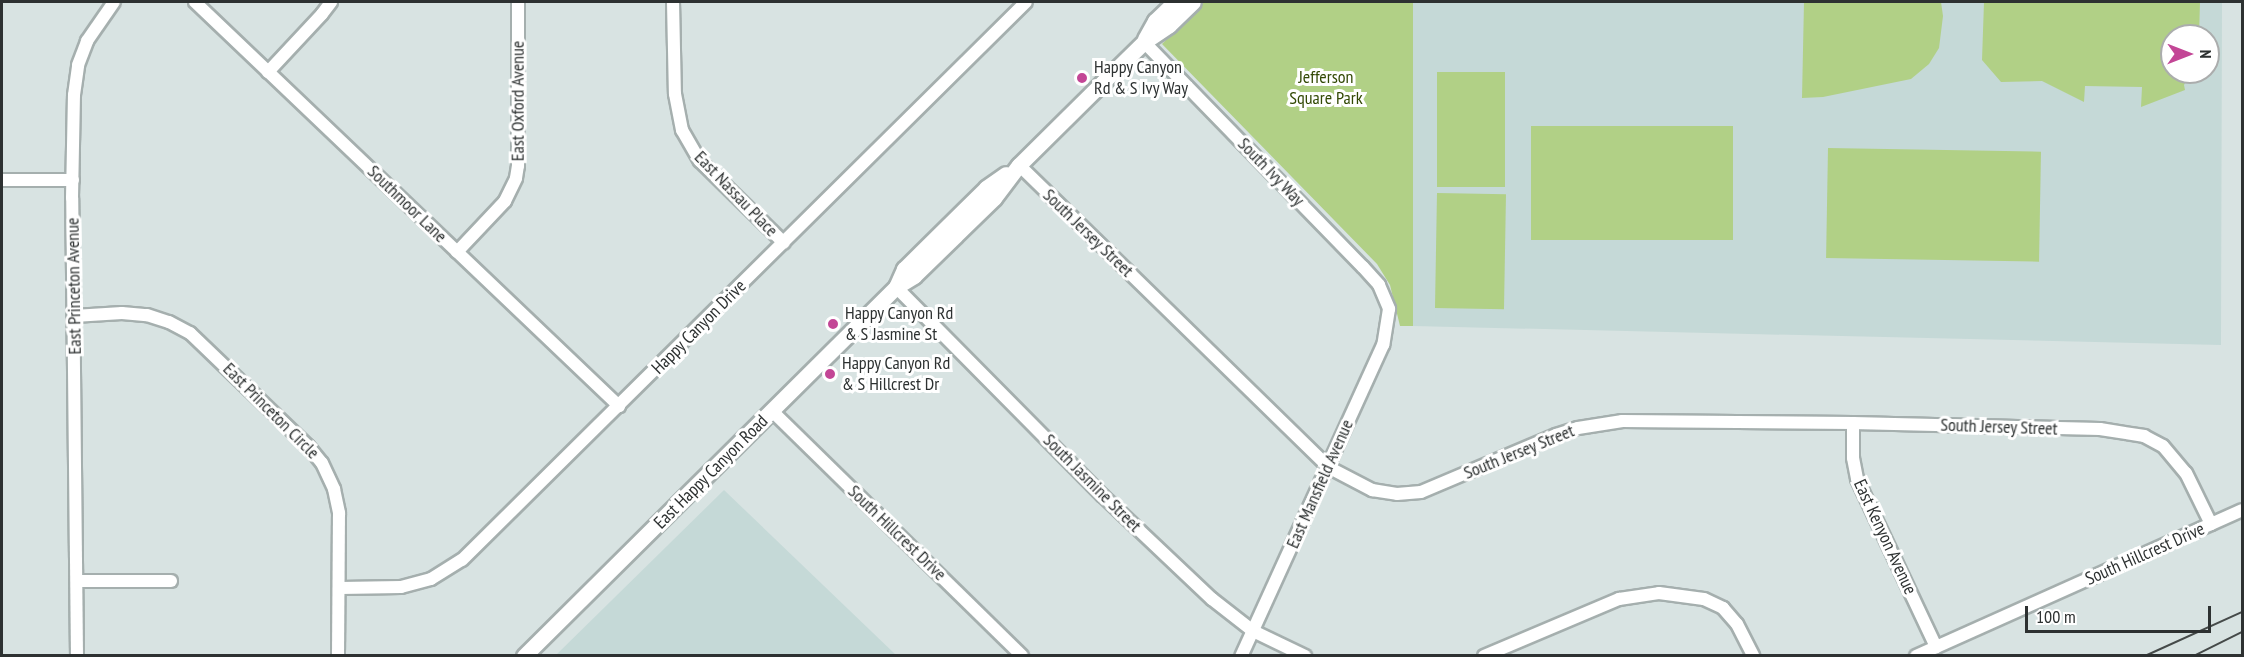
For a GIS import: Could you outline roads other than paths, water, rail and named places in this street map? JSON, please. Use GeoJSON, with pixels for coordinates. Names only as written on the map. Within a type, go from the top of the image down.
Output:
{"type":"FeatureCollection","features":[{"type":"Feature","properties":{"kind":"street","name":"East Princeton Avenue"},"geometry":{"type":"LineString","coordinates":[[77,656],[74,95],[78,65],[87,41],[114,2]]}},
{"type":"Feature","properties":{"kind":"street","name":"Southmoor Lane"},"geometry":{"type":"LineString","coordinates":[[195,2],[619,406]]}},
{"type":"Feature","properties":{"kind":"street"},"geometry":{"type":"LineString","coordinates":[[268,72],[322,15],[331,2]]}},
{"type":"Feature","properties":{"kind":"street","name":"East Oxford Avenue"},"geometry":{"type":"LineString","coordinates":[[457,252],[505,201],[519,166],[518,2]]}},
{"type":"Feature","properties":{"kind":"street","name":"East Nassau Place"},"geometry":{"type":"LineString","coordinates":[[674,2],[675,94],[682,130],[700,161],[784,243]]}},
{"type":"Feature","properties":{"kind":"street","name":"Happy Canyon Drive"},"geometry":{"type":"LineString","coordinates":[[340,588],[401,587],[431,579],[462,560],[1026,2]]}},
{"type":"Feature","properties":{"kind":"street","name":"East Happy Canyon Road"},"geometry":{"type":"LineString","coordinates":[[1144,42],[1155,21],[1175,2]]}},
{"type":"Feature","properties":{"kind":"street","name":"East Happy Canyon Road"},"geometry":{"type":"LineString","coordinates":[[524,656],[896,287],[904,269],[912,261],[986,189],[1018,165],[1144,42],[1169,25],[1192,2]]}},
{"type":"Feature","properties":{"kind":"street","name":"South Ivy Way"},"geometry":{"type":"LineString","coordinates":[[1144,42],[1363,267],[1379,285],[1389,309]]}},
{"type":"Feature","properties":{"kind":"street","name":"South Jersey Street"},"geometry":{"type":"LineString","coordinates":[[1018,165],[1328,467],[1372,490],[1397,494],[1421,492],[1498,458],[1578,428],[1650,420],[2100,429],[2144,436],[2163,446],[2177,459],[2186,473],[2211,524]]}},
{"type":"Feature","properties":{"kind":"street"},"geometry":{"type":"LineString","coordinates":[[2,180],[73,180]]}},
{"type":"Feature","properties":{"kind":"street","name":"South Jasmine Street"},"geometry":{"type":"LineString","coordinates":[[896,287],[1103,496],[1212,599],[1253,631],[1305,656]]}},
{"type":"Feature","properties":{"kind":"street","name":"East Mansfield Avenue"},"geometry":{"type":"LineString","coordinates":[[1241,656],[1383,345],[1389,309]]}},
{"type":"Feature","properties":{"kind":"street","name":"East Princeton Circle"},"geometry":{"type":"LineString","coordinates":[[74,316],[122,313],[147,315],[169,322],[190,333],[308,446],[322,463],[334,489],[340,528],[338,656]]}},
{"type":"Feature","properties":{"kind":"street","name":"South Hillcrest Drive"},"geometry":{"type":"LineString","coordinates":[[772,411],[1022,656]]}},
{"type":"Feature","properties":{"kind":"street","name":"East Kenyon Avenue"},"geometry":{"type":"LineString","coordinates":[[1853,423],[1853,458],[1857,478],[1936,647]]}},
{"type":"Feature","properties":{"kind":"street","name":"South Hillcrest Drive"},"geometry":{"type":"LineString","coordinates":[[1916,656],[2242,510]]}},
{"type":"Feature","properties":{"kind":"street"},"geometry":{"type":"LineString","coordinates":[[78,581],[171,581]]}},
{"type":"Feature","properties":{"kind":"street"},"geometry":{"type":"LineString","coordinates":[[1485,656],[1619,599],[1659,593],[1704,599],[1723,608],[1737,624],[1753,656]]}},
{"type":"Feature","properties":{"kind":"tram line"},"geometry":{"type":"LineString","coordinates":[[2145,656],[2242,612]]}},
{"type":"Feature","properties":{"kind":"tram line"},"geometry":{"type":"LineString","coordinates":[[2194,656],[2242,632]]}},
{"type":"Feature","properties":{"kind":"place","name":"Happy Canyon Rd & S Ivy Way"},"geometry":{"type":"Point","coordinates":[1082,78]}},
{"type":"Feature","properties":{"kind":"place","name":"Happy Canyon Rd & S Jasmine St"},"geometry":{"type":"Point","coordinates":[833,324]}},
{"type":"Feature","properties":{"kind":"place","name":"Happy Canyon Rd & S Hillcrest Dr"},"geometry":{"type":"Point","coordinates":[830,374]}},
{"type":"Feature","properties":{"kind":"park label","name":"Jefferson Square Park"},"geometry":{"type":"Point","coordinates":[1326,88]}}]}
